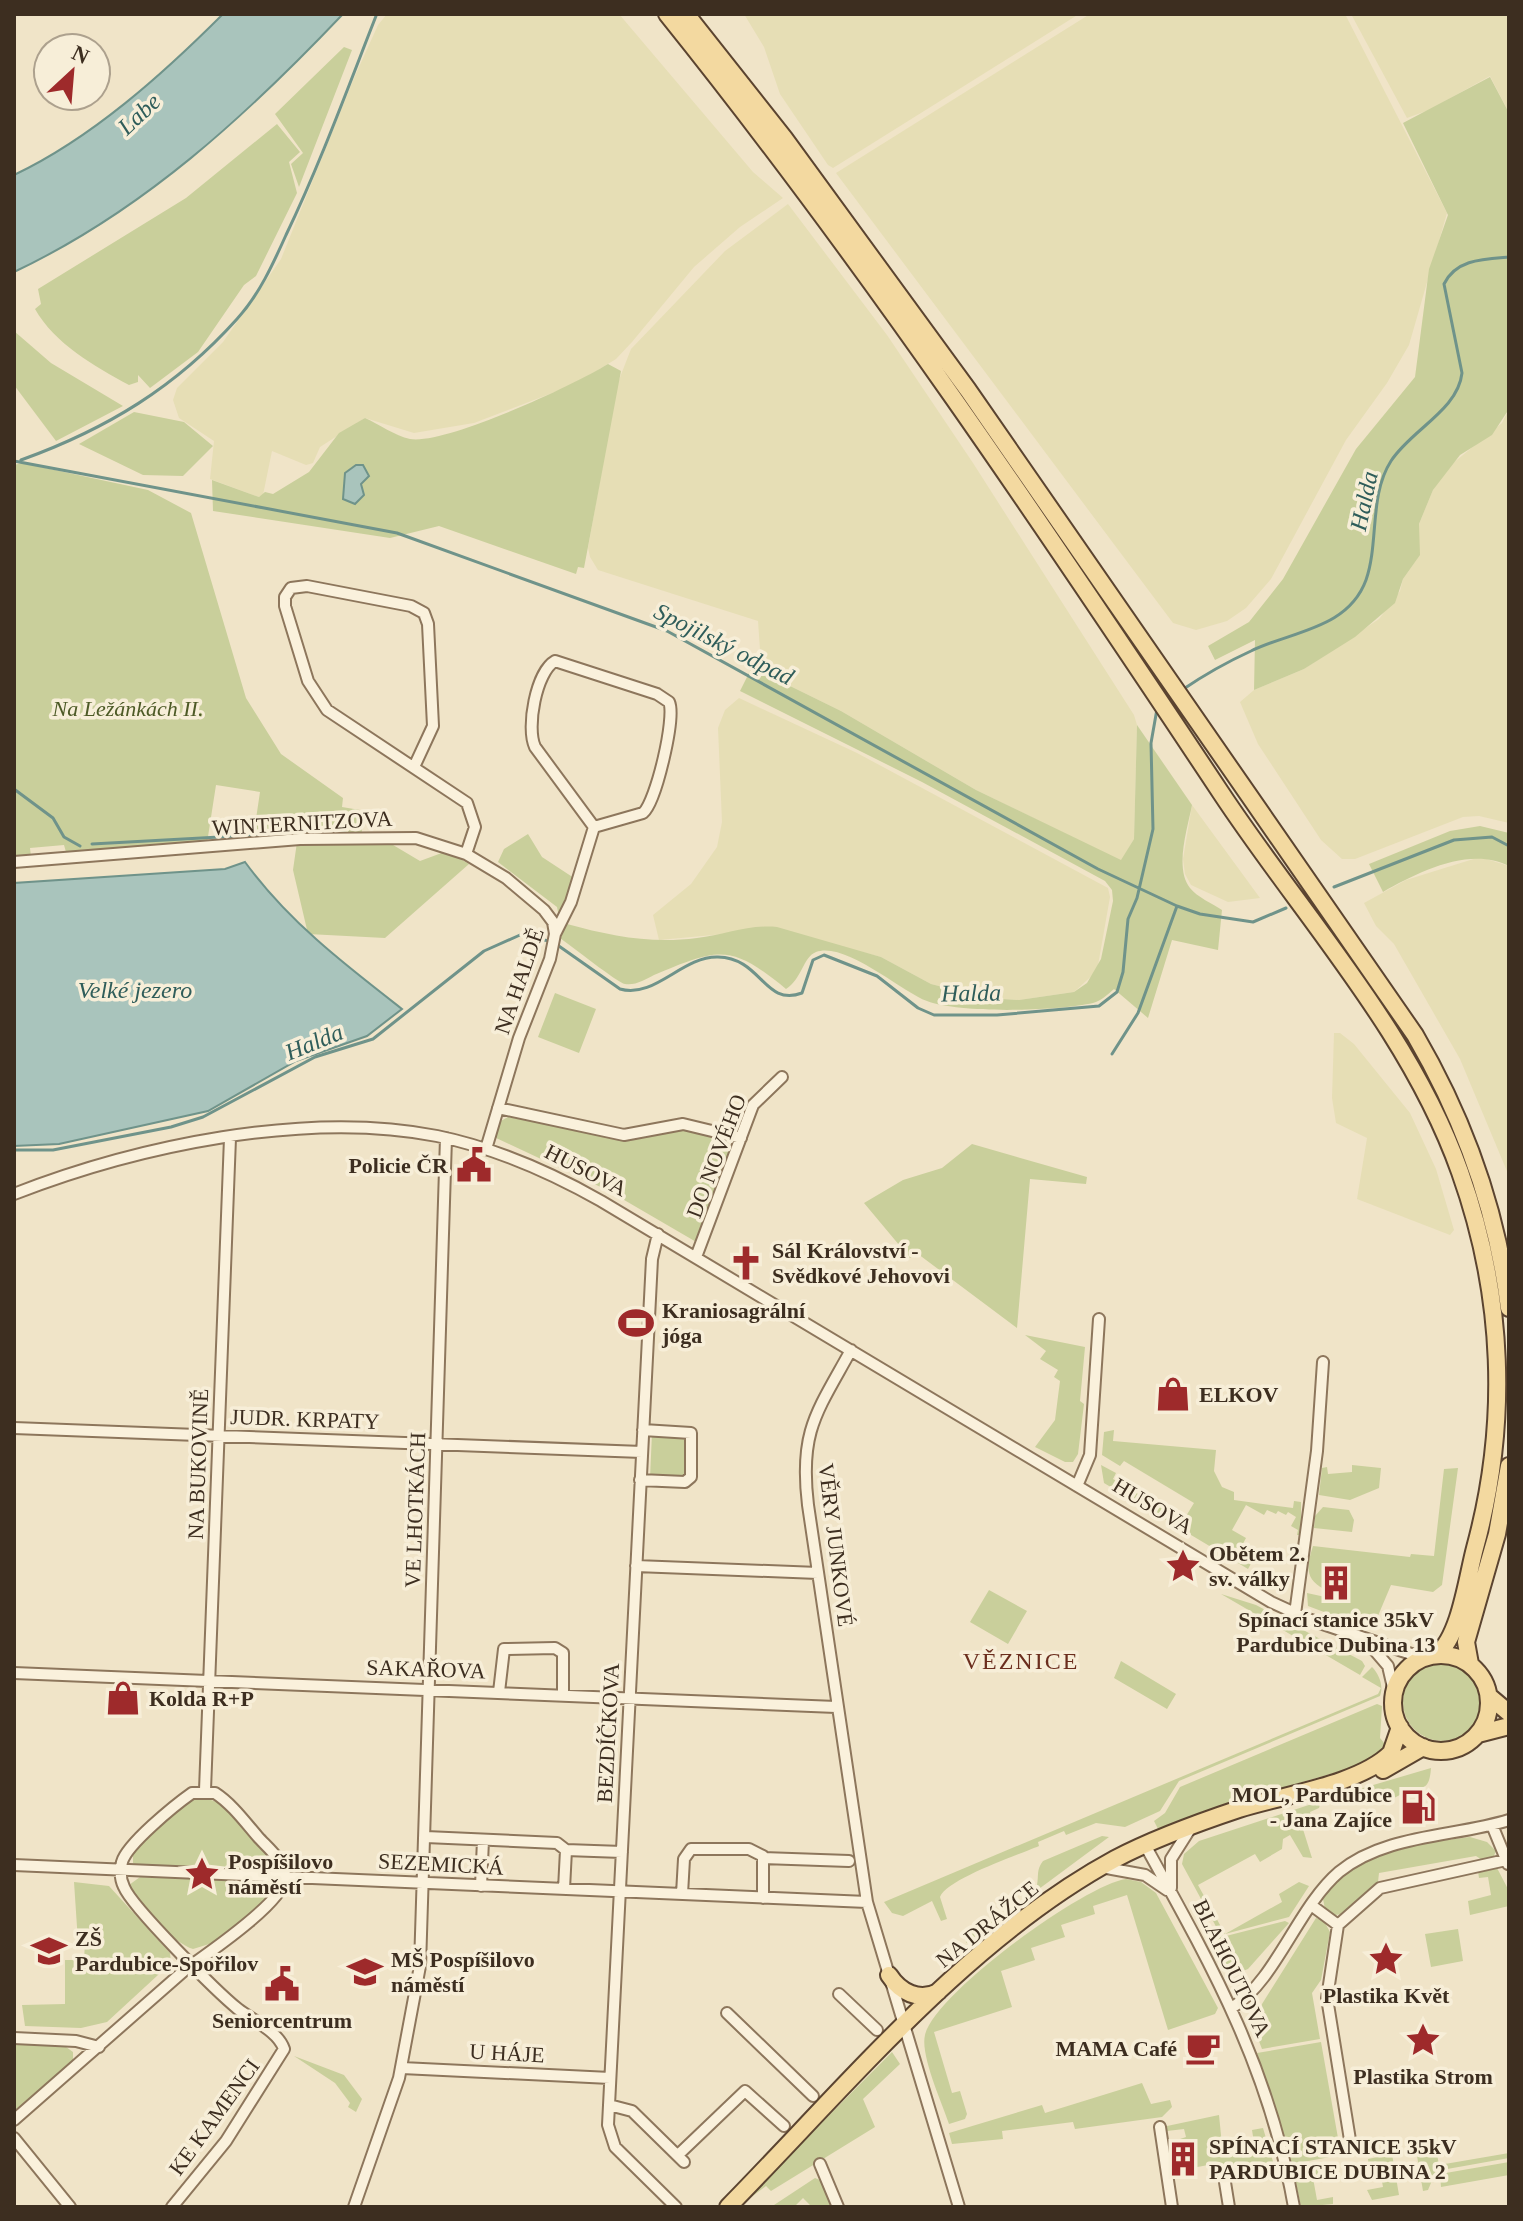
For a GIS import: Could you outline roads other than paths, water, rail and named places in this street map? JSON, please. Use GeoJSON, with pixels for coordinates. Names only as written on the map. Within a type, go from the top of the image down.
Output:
{"type":"FeatureCollection","features":[{"type":"Feature","properties":{"kind":"main road"},"geometry":{"type":"LineString","coordinates":[[667,14],[861,267],[1160,684],[1204,731],[1396,1006],[1429,1059],[1464,1134],[1483,1186],[1497,1240],[1509,1308]]}},
{"type":"Feature","properties":{"kind":"main road"},"geometry":{"type":"LineString","coordinates":[[686,14],[886,275],[1160,684],[1189,742],[1409,1065],[1448,1142],[1476,1223],[1496,1328],[1496,1432],[1476,1547],[1451,1640],[1405,1671],[1394,1692]]}},
{"type":"Feature","properties":{"kind":"main road"},"geometry":{"type":"LineString","coordinates":[[1478,1734],[1489,1714],[1490,1697],[1484,1680],[1470,1664],[1466,1642],[1497,1534],[1509,1466]]}},
{"type":"Feature","properties":{"kind":"main road","name":"HUSOVA"},"geometry":{"type":"LineString","coordinates":[[1430,1656],[1451,1655],[1470,1664]]}},
{"type":"Feature","properties":{"kind":"main road","name":"HUSOVA"},"geometry":{"type":"LineString","coordinates":[[1394,1692],[1394,1711],[1400,1727]]}},
{"type":"Feature","properties":{"kind":"main road"},"geometry":{"type":"LineString","coordinates":[[1490,1697],[1509,1713]]}},
{"type":"Feature","properties":{"kind":"main road"},"geometry":{"type":"LineString","coordinates":[[1400,1727],[1423,1747],[1453,1749],[1478,1734],[1509,1726]]}},
{"type":"Feature","properties":{"kind":"main road","name":"NA DRÁŽCE"},"geometry":{"type":"LineString","coordinates":[[1342,1778],[1388,1757],[1396,1744],[1400,1727]]}},
{"type":"Feature","properties":{"kind":"main road","name":"NA DRÁŽCE"},"geometry":{"type":"LineString","coordinates":[[728,2207],[946,1986],[1038,1908],[1101,1867],[1145,1845],[1192,1826],[1342,1778],[1386,1768],[1423,1747]]}},
{"type":"Feature","properties":{"kind":"main road"},"geometry":{"type":"LineString","coordinates":[[889,1975],[899,1988],[917,1996],[933,1995],[946,1986]]}},
{"type":"Feature","properties":{"kind":"street"},"geometry":{"type":"LineString","coordinates":[[414,767],[433,726],[424,613],[411,606],[307,586],[291,588],[285,597],[285,606],[315,696],[339,720],[463,799],[471,809],[475,827],[466,854]]}},
{"type":"Feature","properties":{"kind":"street"},"geometry":{"type":"LineString","coordinates":[[555,661],[657,694],[669,702],[672,710],[648,809],[641,814],[594,827],[532,741],[540,679],[555,661]]}},
{"type":"Feature","properties":{"kind":"street","name":"NA HALDĚ"},"geometry":{"type":"LineString","coordinates":[[486,1149],[519,1038],[552,954],[555,934],[571,902],[594,827]]}},
{"type":"Feature","properties":{"kind":"street","name":"WINTERNITZOVA"},"geometry":{"type":"LineString","coordinates":[[14,862],[335,838],[416,838],[466,854],[536,902],[553,922],[555,934]]}},
{"type":"Feature","properties":{"kind":"street","name":"DO NOVÉHO"},"geometry":{"type":"LineString","coordinates":[[696,1257],[756,1100],[782,1077]]}},
{"type":"Feature","properties":{"kind":"street","name":"HUSOVA"},"geometry":{"type":"LineString","coordinates":[[498,1108],[624,1135],[683,1124],[741,1138]]}},
{"type":"Feature","properties":{"kind":"street","name":"HUSOVA"},"geometry":{"type":"LineString","coordinates":[[14,1194],[107,1160],[230,1138],[343,1128],[391,1130],[446,1138],[486,1149],[575,1187],[658,1234],[1295,1614],[1335,1629],[1430,1656]]}},
{"type":"Feature","properties":{"kind":"street","name":"NA BUKOVINĚ"},"geometry":{"type":"LineString","coordinates":[[205,1790],[230,1138]]}},
{"type":"Feature","properties":{"kind":"street","name":"VE LHOTKÁCH"},"geometry":{"type":"LineString","coordinates":[[354,2207],[402,2068],[420,1966],[446,1138]]}},
{"type":"Feature","properties":{"kind":"street","name":"BEZDÍČKOVA"},"geometry":{"type":"LineString","coordinates":[[658,1234],[652,1259],[609,2105],[611,2141],[676,2207]]}},
{"type":"Feature","properties":{"kind":"street","name":"HUSOVA"},"geometry":{"type":"LineString","coordinates":[[1077,1486],[1090,1455],[1099,1319]]}},
{"type":"Feature","properties":{"kind":"street","name":"VĚRY JUNKOVÉ"},"geometry":{"type":"LineString","coordinates":[[851,1350],[813,1420],[804,1451],[836,1707],[867,1902],[905,2026]]}},
{"type":"Feature","properties":{"kind":"street"},"geometry":{"type":"LineString","coordinates":[[1295,1614],[1313,1487],[1323,1362]]}},
{"type":"Feature","properties":{"kind":"street","name":"JUDR. KRPATY"},"geometry":{"type":"LineString","coordinates":[[14,1428],[642,1452]]}},
{"type":"Feature","properties":{"kind":"street"},"geometry":{"type":"LineString","coordinates":[[640,1480],[685,1482],[691,1477],[691,1433],[643,1430]]}},
{"type":"Feature","properties":{"kind":"street"},"geometry":{"type":"LineString","coordinates":[[636,1566],[818,1573]]}},
{"type":"Feature","properties":{"kind":"street","name":"HUSOVA"},"geometry":{"type":"LineString","coordinates":[[1335,1629],[1381,1654],[1390,1670],[1394,1692]]}},
{"type":"Feature","properties":{"kind":"street"},"geometry":{"type":"LineString","coordinates":[[499,1692],[504,1649],[555,1648],[563,1653],[563,1694]]}},
{"type":"Feature","properties":{"kind":"street","name":"SAKAŘOVA"},"geometry":{"type":"LineString","coordinates":[[14,1673],[836,1707]]}},
{"type":"Feature","properties":{"kind":"street"},"geometry":{"type":"LineString","coordinates":[[14,2120],[272,1900],[285,1877],[278,1859],[226,1801],[205,1790],[187,1797],[128,1851],[121,1870],[128,1894],[194,1964]]}},
{"type":"Feature","properties":{"kind":"street"},"geometry":{"type":"LineString","coordinates":[[1233,2007],[1253,1989],[1311,1905],[1341,1871],[1378,1850],[1509,1820]]}},
{"type":"Feature","properties":{"kind":"street"},"geometry":{"type":"LineString","coordinates":[[1351,2146],[1327,2006],[1333,1935],[1338,1925],[1380,1888],[1508,1863],[1492,1825]]}},
{"type":"Feature","properties":{"kind":"street"},"geometry":{"type":"LineString","coordinates":[[1172,1894],[1171,1859],[1192,1826]]}},
{"type":"Feature","properties":{"kind":"street"},"geometry":{"type":"LineString","coordinates":[[426,1837],[557,1843],[566,1850],[622,1852]]}},
{"type":"Feature","properties":{"kind":"street"},"geometry":{"type":"LineString","coordinates":[[481,1886],[483,1840]]}},
{"type":"Feature","properties":{"kind":"street","name":"BLAHOUTOVA"},"geometry":{"type":"LineString","coordinates":[[1145,1845],[1233,2007],[1279,2132],[1294,2207]]}},
{"type":"Feature","properties":{"kind":"street"},"geometry":{"type":"LineString","coordinates":[[682,1894],[684,1859],[691,1849],[749,1849],[759,1852],[763,1858],[763,1898]]}},
{"type":"Feature","properties":{"kind":"street"},"geometry":{"type":"LineString","coordinates":[[564,1889],[566,1850]]}},
{"type":"Feature","properties":{"kind":"street"},"geometry":{"type":"LineString","coordinates":[[763,1858],[849,1861]]}},
{"type":"Feature","properties":{"kind":"street","name":"SEZEMICKÁ"},"geometry":{"type":"LineString","coordinates":[[14,1865],[867,1902]]}},
{"type":"Feature","properties":{"kind":"street"},"geometry":{"type":"LineString","coordinates":[[1101,1867],[1145,1875],[1172,1894]]}},
{"type":"Feature","properties":{"kind":"street"},"geometry":{"type":"LineString","coordinates":[[1311,1905],[1338,1925]]}},
{"type":"Feature","properties":{"kind":"street","name":"KE KAMENCI"},"geometry":{"type":"LineString","coordinates":[[172,2207],[240,2120],[284,2049],[279,2039],[237,2008],[194,1964]]}},
{"type":"Feature","properties":{"kind":"street"},"geometry":{"type":"LineString","coordinates":[[839,1994],[877,2030]]}},
{"type":"Feature","properties":{"kind":"street"},"geometry":{"type":"LineString","coordinates":[[727,2013],[813,2096]]}},
{"type":"Feature","properties":{"kind":"street"},"geometry":{"type":"LineString","coordinates":[[905,2026],[959,2207]]}},
{"type":"Feature","properties":{"kind":"street"},"geometry":{"type":"LineString","coordinates":[[14,2038],[76,2041],[99,2047]]}},
{"type":"Feature","properties":{"kind":"street","name":"U HÁJE"},"geometry":{"type":"LineString","coordinates":[[402,2068],[610,2078]]}},
{"type":"Feature","properties":{"kind":"street"},"geometry":{"type":"LineString","coordinates":[[609,2105],[629,2110],[681,2159],[745,2091],[784,2126]]}},
{"type":"Feature","properties":{"kind":"street"},"geometry":{"type":"LineString","coordinates":[[1160,2127],[1172,2207]]}},
{"type":"Feature","properties":{"kind":"street"},"geometry":{"type":"LineString","coordinates":[[14,2138],[70,2207]]}},
{"type":"Feature","properties":{"kind":"street"},"geometry":{"type":"LineString","coordinates":[[820,2164],[838,2207]]}},
{"type":"Feature","properties":{"kind":"street"},"geometry":{"type":"LineString","coordinates":[[1224,2176],[1229,2207]]}},
{"type":"Feature","properties":{"kind":"water","name":"Labe"},"geometry":{"type":"Polygon","coordinates":[[[223,14],[343,14],[269,89],[190,158],[106,220],[14,272],[14,175],[99,124],[176,59],[223,14]]]}},
{"type":"Feature","properties":{"kind":"water"},"geometry":{"type":"Polygon","coordinates":[[[356,465],[363,465],[369,476],[361,484],[364,495],[355,504],[343,499],[345,473],[356,465]]]}},
{"type":"Feature","properties":{"kind":"water","name":"Velké jezero"},"geometry":{"type":"Polygon","coordinates":[[[245,862],[299,923],[338,959],[402,1009],[367,1036],[296,1061],[208,1111],[59,1144],[14,1146],[14,883],[225,869],[245,862]]]}},
{"type":"Feature","properties":{"kind":"waterway"},"geometry":{"type":"LineString","coordinates":[[21,460],[111,420],[165,385],[214,343],[245,310],[265,279],[298,208],[376,16]]}},
{"type":"Feature","properties":{"kind":"waterway","name":"Halda"},"geometry":{"type":"LineString","coordinates":[[1182,690],[1242,655],[1333,619],[1358,596],[1370,566],[1377,504],[1384,474],[1400,450],[1443,409],[1459,386],[1462,373],[1444,284],[1463,265],[1509,257]]}},
{"type":"Feature","properties":{"kind":"waterway","name":"Spojilský odpad"},"geometry":{"type":"LineString","coordinates":[[14,461],[397,533],[667,631],[1098,869],[1177,906],[1200,914],[1253,922],[1286,908]]}},
{"type":"Feature","properties":{"kind":"waterway","name":"Halda"},"geometry":{"type":"LineString","coordinates":[[556,944],[620,989],[645,988],[692,963],[718,957],[733,959],[744,965],[770,988],[789,996],[802,993],[813,960],[824,955],[877,976],[918,1008],[934,1015],[997,1015],[1099,1006],[1117,992],[1123,972],[1128,919],[1137,898],[1153,829],[1151,743],[1157,709]]}},
{"type":"Feature","properties":{"kind":"waterway"},"geometry":{"type":"LineString","coordinates":[[14,789],[53,818],[64,837],[80,846]]}},
{"type":"Feature","properties":{"kind":"waterway"},"geometry":{"type":"LineString","coordinates":[[92,844],[345,830]]}},
{"type":"Feature","properties":{"kind":"waterway","name":"Spojilský odpad"},"geometry":{"type":"LineString","coordinates":[[1334,887],[1454,840],[1492,837],[1509,846]]}},
{"type":"Feature","properties":{"kind":"waterway"},"geometry":{"type":"LineString","coordinates":[[1112,1054],[1138,1013],[1177,906]]}},
{"type":"Feature","properties":{"kind":"waterway","name":"Halda"},"geometry":{"type":"LineString","coordinates":[[14,1150],[53,1150],[171,1127],[203,1117],[315,1057],[373,1039],[484,951],[520,935],[549,941]]}},
{"type":"Feature","properties":{"kind":"place","name":"Policie ČR"},"geometry":{"type":"Point","coordinates":[474,1165]}},
{"type":"Feature","properties":{"kind":"place","name":"Sál Království - Svědkové Jehovovi"},"geometry":{"type":"Point","coordinates":[746,1263]}},
{"type":"Feature","properties":{"kind":"place","name":"Kraniosagrální jóga"},"geometry":{"type":"Point","coordinates":[636,1323]}},
{"type":"Feature","properties":{"kind":"place","name":"ELKOV"},"geometry":{"type":"Point","coordinates":[1173,1394]}},
{"type":"Feature","properties":{"kind":"place","name":"Obětem 2. sv. války"},"geometry":{"type":"Point","coordinates":[1183,1566]}},
{"type":"Feature","properties":{"kind":"place","name":"Spínací stanice 35kV Pardubice Dubina 13"},"geometry":{"type":"Point","coordinates":[1336,1583]}},
{"type":"Feature","properties":{"kind":"place","name":"Kolda R+P"},"geometry":{"type":"Point","coordinates":[123,1698]}},
{"type":"Feature","properties":{"kind":"place","name":"MOL, Pardubice - Jana Zajíce"},"geometry":{"type":"Point","coordinates":[1418,1807]}},
{"type":"Feature","properties":{"kind":"place","name":"Pospíšilovo náměstí"},"geometry":{"type":"Point","coordinates":[202,1874]}},
{"type":"Feature","properties":{"kind":"place","name":"ZŠ Pardubice-Spořilov"},"geometry":{"type":"Point","coordinates":[49,1951]}},
{"type":"Feature","properties":{"kind":"place","name":"Plastika Květ"},"geometry":{"type":"Point","coordinates":[1386,1959]}},
{"type":"Feature","properties":{"kind":"place","name":"MŠ Pospíšilovo náměstí"},"geometry":{"type":"Point","coordinates":[365,1972]}},
{"type":"Feature","properties":{"kind":"place","name":"Seniorcentrum"},"geometry":{"type":"Point","coordinates":[282,1984]}},
{"type":"Feature","properties":{"kind":"place","name":"Plastika Strom"},"geometry":{"type":"Point","coordinates":[1423,2040]}},
{"type":"Feature","properties":{"kind":"place","name":"MAMA Café"},"geometry":{"type":"Point","coordinates":[1203,2048]}},
{"type":"Feature","properties":{"kind":"place","name":"SPÍNACÍ STANICE 35kV PARDUBICE DUBINA 2"},"geometry":{"type":"Point","coordinates":[1183,2159]}},
{"type":"Feature","properties":{"kind":"district","name":"VĚZNICE"},"geometry":{"type":"Point","coordinates":[1021,1661]}},
{"type":"Feature","properties":{"kind":"park label","name":"Na Ležánkách II."},"geometry":{"type":"Point","coordinates":[128,708]}}]}
